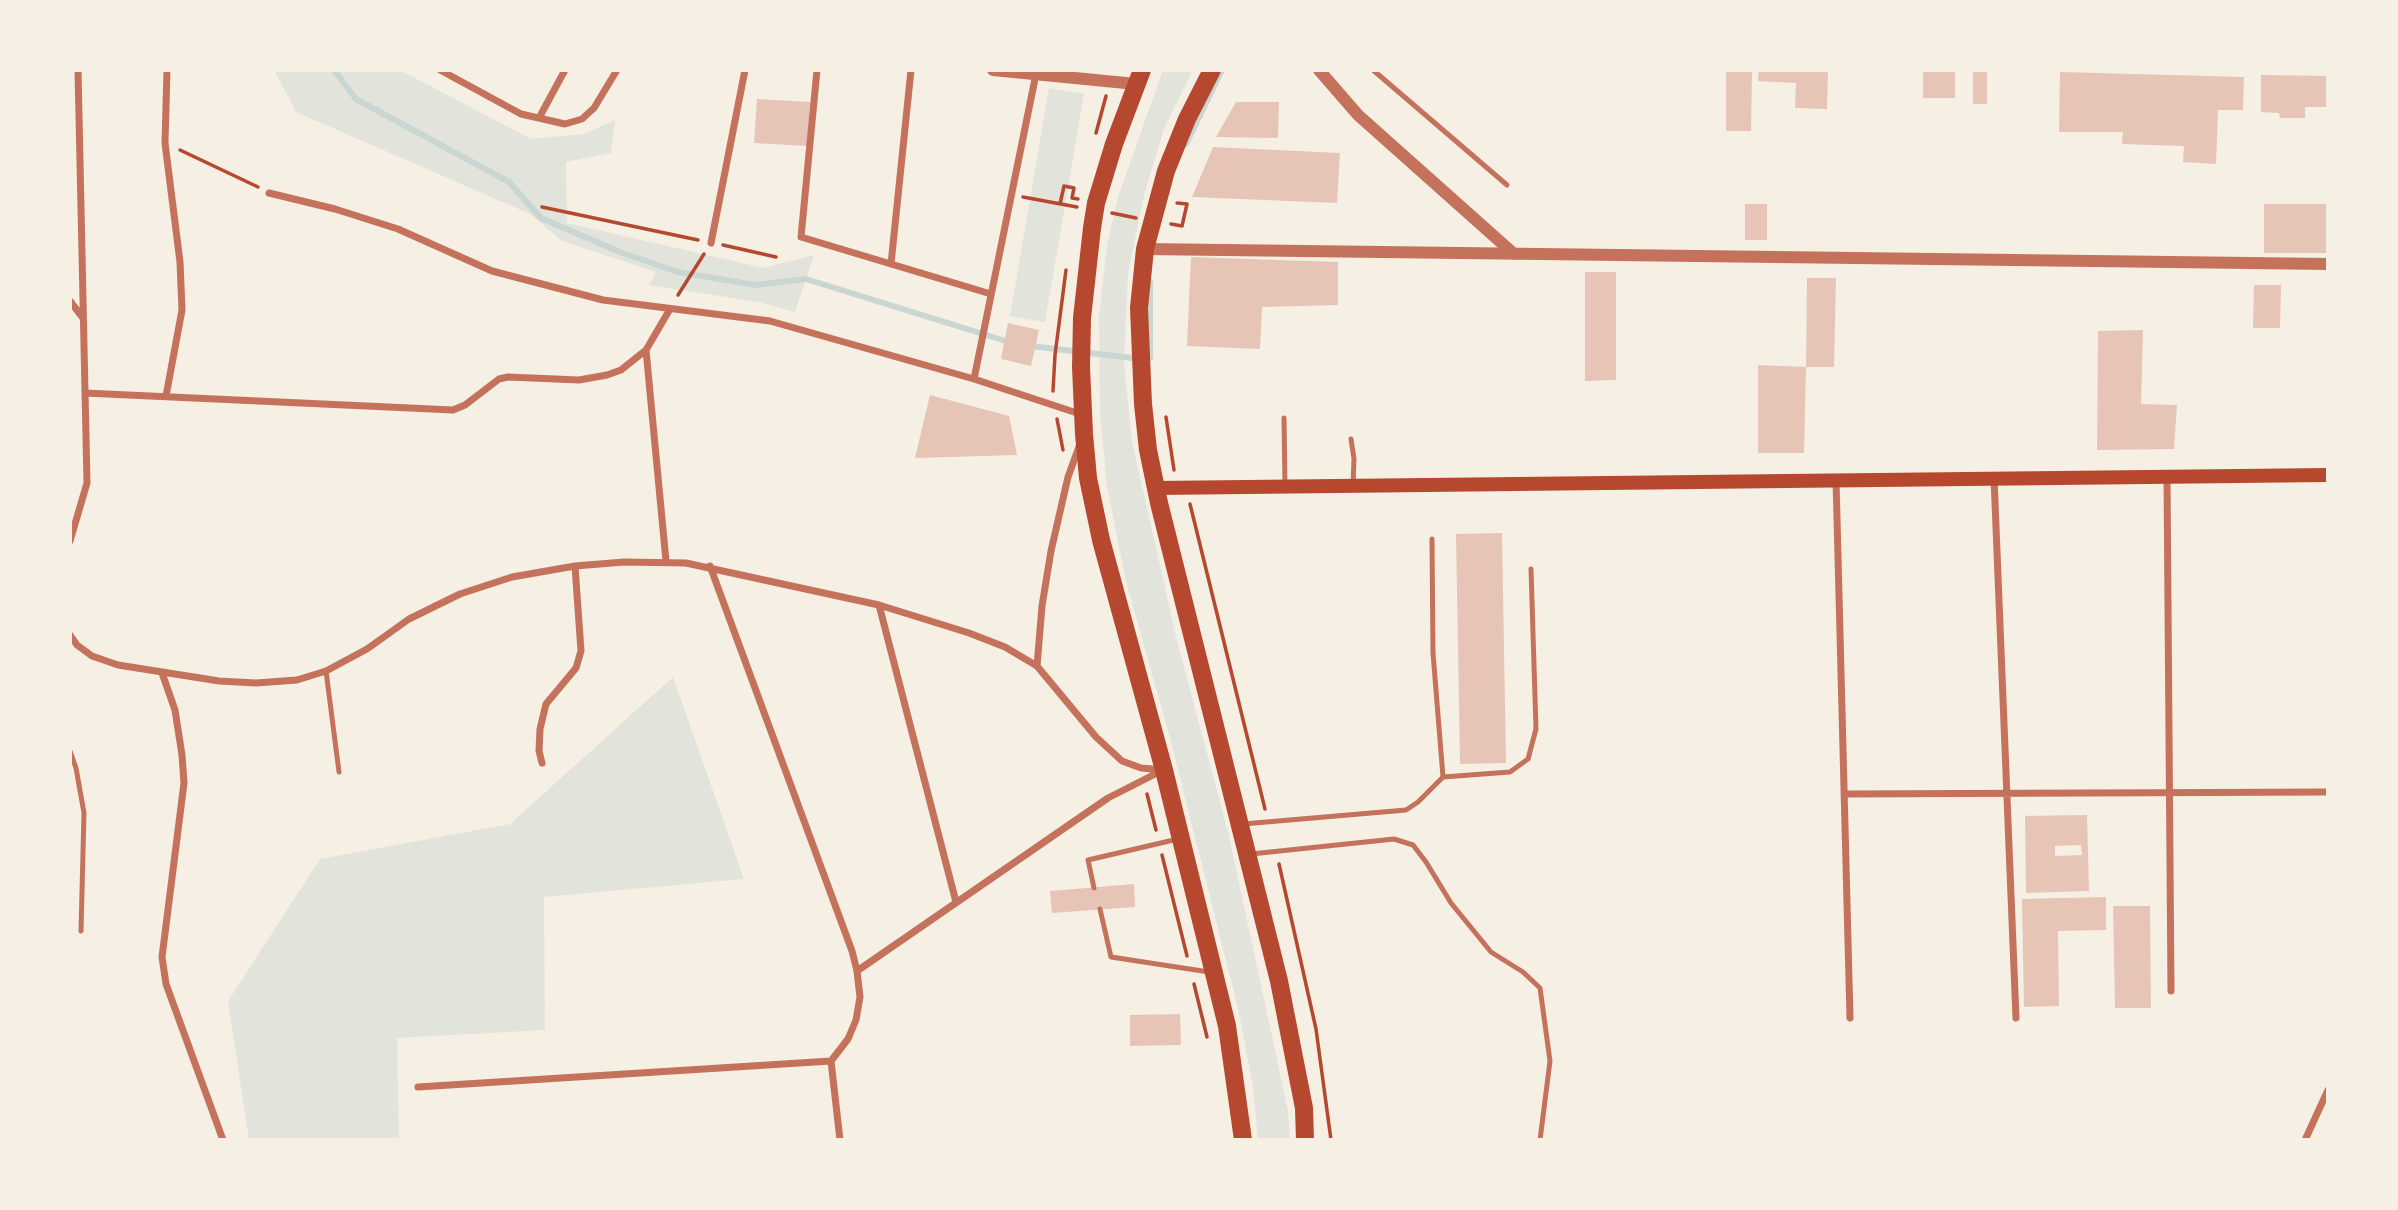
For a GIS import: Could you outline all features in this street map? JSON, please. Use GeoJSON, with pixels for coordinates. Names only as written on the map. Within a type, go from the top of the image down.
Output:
{"type":"FeatureCollection","features":[{"type":"Feature","properties":{"kind":"main road"},"geometry":{"type":"LineString","coordinates":[[1213,70],[1187,119],[1166,171],[1145,249],[1139,308],[1139,342],[1147,439],[1156,488],[1293,1043],[1304,1108],[1305,1140]]}},
{"type":"Feature","properties":{"kind":"main road"},"geometry":{"type":"LineString","coordinates":[[1139,77],[1096,203],[1085,276],[1082,318],[1083,415],[1088,478],[1101,541],[1164,770],[1227,1026],[1244,1140]]}},
{"type":"Feature","properties":{"kind":"main road"},"geometry":{"type":"LineString","coordinates":[[1156,488],[2328,475]]}},
{"type":"Feature","properties":{"kind":"street"},"geometry":{"type":"LineString","coordinates":[[70,541],[86,483],[78,70]]}},
{"type":"Feature","properties":{"kind":"street"},"geometry":{"type":"LineString","coordinates":[[166,396],[182,310],[180,262],[165,142],[167,70]]}},
{"type":"Feature","properties":{"kind":"street"},"geometry":{"type":"LineString","coordinates":[[440,70],[521,114],[565,124],[582,119],[594,108],[617,70]]}},
{"type":"Feature","properties":{"kind":"street"},"geometry":{"type":"LineString","coordinates":[[539,118],[565,70]]}},
{"type":"Feature","properties":{"kind":"street"},"geometry":{"type":"LineString","coordinates":[[711,243],[745,70]]}},
{"type":"Feature","properties":{"kind":"street"},"geometry":{"type":"LineString","coordinates":[[817,70],[801,237],[991,294]]}},
{"type":"Feature","properties":{"kind":"street"},"geometry":{"type":"LineString","coordinates":[[891,264],[911,70]]}},
{"type":"Feature","properties":{"kind":"street"},"geometry":{"type":"LineString","coordinates":[[993,70],[1139,77]]}},
{"type":"Feature","properties":{"kind":"street"},"geometry":{"type":"LineString","coordinates":[[1319,70],[1358,115],[1514,254]]}},
{"type":"Feature","properties":{"kind":"street"},"geometry":{"type":"LineString","coordinates":[[974,379],[1036,74]]}},
{"type":"Feature","properties":{"kind":"street"},"geometry":{"type":"LineString","coordinates":[[269,193],[335,209],[398,229],[492,271],[603,300],[770,321],[974,379],[1083,415]]}},
{"type":"Feature","properties":{"kind":"street"},"geometry":{"type":"LineString","coordinates":[[1145,249],[2328,264]]}},
{"type":"Feature","properties":{"kind":"street"},"geometry":{"type":"LineString","coordinates":[[70,301],[83,318]]}},
{"type":"Feature","properties":{"kind":"street"},"geometry":{"type":"LineString","coordinates":[[85,393],[453,410],[465,405],[499,379],[579,380],[607,375],[634,361],[646,350],[670,309]]}},
{"type":"Feature","properties":{"kind":"street"},"geometry":{"type":"LineString","coordinates":[[646,350],[666,561]]}},
{"type":"Feature","properties":{"kind":"street"},"geometry":{"type":"LineString","coordinates":[[1037,666],[1044,592],[1068,477],[1084,434]]}},
{"type":"Feature","properties":{"kind":"street"},"geometry":{"type":"LineString","coordinates":[[2167,477],[2171,991]]}},
{"type":"Feature","properties":{"kind":"street"},"geometry":{"type":"LineString","coordinates":[[1994,478],[2016,1018]]}},
{"type":"Feature","properties":{"kind":"street"},"geometry":{"type":"LineString","coordinates":[[1836,480],[1850,1018]]}},
{"type":"Feature","properties":{"kind":"street"},"geometry":{"type":"LineString","coordinates":[[70,635],[77,645],[92,656],[118,665],[219,681],[256,683],[297,680],[327,671],[368,649],[409,619],[460,594],[512,577],[575,566],[666,561],[710,566],[879,605],[1005,647],[1037,666],[1115,756],[1129,765],[1164,770]]}},
{"type":"Feature","properties":{"kind":"street"},"geometry":{"type":"LineString","coordinates":[[542,763],[539,751],[540,729],[546,704],[576,668],[581,651],[575,566]]}},
{"type":"Feature","properties":{"kind":"street"},"geometry":{"type":"LineString","coordinates":[[710,566],[852,951],[857,971],[860,997],[856,1020],[848,1039],[831,1061],[840,1140]]}},
{"type":"Feature","properties":{"kind":"street"},"geometry":{"type":"LineString","coordinates":[[879,605],[956,902]]}},
{"type":"Feature","properties":{"kind":"street"},"geometry":{"type":"LineString","coordinates":[[162,673],[175,710],[184,783],[162,957],[166,984],[223,1140]]}},
{"type":"Feature","properties":{"kind":"street"},"geometry":{"type":"LineString","coordinates":[[857,971],[1108,798],[1164,770]]}},
{"type":"Feature","properties":{"kind":"street"},"geometry":{"type":"LineString","coordinates":[[1844,794],[2328,792]]}},
{"type":"Feature","properties":{"kind":"street"},"geometry":{"type":"LineString","coordinates":[[418,1087],[831,1061]]}},
{"type":"Feature","properties":{"kind":"street"},"geometry":{"type":"LineString","coordinates":[[2305,1140],[2328,1090]]}},
{"type":"Feature","properties":{"kind":"lane"},"geometry":{"type":"LineString","coordinates":[[1373,70],[1507,185]]}},
{"type":"Feature","properties":{"kind":"lane"},"geometry":{"type":"LineString","coordinates":[[1284,418],[1285,486]]}},
{"type":"Feature","properties":{"kind":"lane"},"geometry":{"type":"LineString","coordinates":[[1351,439],[1354,459],[1353,485]]}},
{"type":"Feature","properties":{"kind":"lane"},"geometry":{"type":"LineString","coordinates":[[1432,539],[1433,653],[1443,777]]}},
{"type":"Feature","properties":{"kind":"lane"},"geometry":{"type":"LineString","coordinates":[[1240,824],[1406,810],[1443,777],[1510,772],[1528,759],[1536,729],[1531,569]]}},
{"type":"Feature","properties":{"kind":"lane"},"geometry":{"type":"LineString","coordinates":[[327,671],[339,772]]}},
{"type":"Feature","properties":{"kind":"lane"},"geometry":{"type":"LineString","coordinates":[[70,751],[76,768],[83,813],[81,931]]}},
{"type":"Feature","properties":{"kind":"lane"},"geometry":{"type":"LineString","coordinates":[[1094,888],[1088,860],[1181,838]]}},
{"type":"Feature","properties":{"kind":"lane"},"geometry":{"type":"LineString","coordinates":[[1247,854],[1394,839],[1413,845],[1451,903],[1491,953],[1523,972],[1540,988],[1550,1061],[1540,1140]]}},
{"type":"Feature","properties":{"kind":"lane"},"geometry":{"type":"LineString","coordinates":[[1100,909],[1111,957],[1214,972]]}},
{"type":"Feature","properties":{"kind":"path"},"geometry":{"type":"LineString","coordinates":[[165,142],[269,193]]}},
{"type":"Feature","properties":{"kind":"path"},"geometry":{"type":"LineString","coordinates":[[1060,204],[1064,187],[1074,188],[1072,198]]}},
{"type":"Feature","properties":{"kind":"path"},"geometry":{"type":"LineString","coordinates":[[1012,195],[1088,209]]}},
{"type":"Feature","properties":{"kind":"path"},"geometry":{"type":"LineString","coordinates":[[1169,223],[1182,226],[1187,204],[1178,202],[1175,215]]}},
{"type":"Feature","properties":{"kind":"path"},"geometry":{"type":"LineString","coordinates":[[542,206],[776,257]]}},
{"type":"Feature","properties":{"kind":"path"},"geometry":{"type":"LineString","coordinates":[[1101,211],[1142,219]]}},
{"type":"Feature","properties":{"kind":"path"},"geometry":{"type":"LineString","coordinates":[[684,286],[700,261]]}},
{"type":"Feature","properties":{"kind":"path"},"geometry":{"type":"LineString","coordinates":[[1054,405],[1068,477]]}},
{"type":"Feature","properties":{"kind":"path"},"geometry":{"type":"LineString","coordinates":[[1164,407],[1174,470]]}},
{"type":"Feature","properties":{"kind":"path"},"geometry":{"type":"LineString","coordinates":[[1143,779],[1209,1043]]}},
{"type":"Feature","properties":{"kind":"shaded area"},"geometry":{"type":"Polygon","coordinates":[[[274,70],[400,70],[531,139],[584,134],[615,120],[611,153],[566,162],[567,223],[764,268],[814,255],[795,312],[758,302],[649,285],[656,272],[562,241],[530,214],[296,112],[274,70]]]}},
{"type":"Feature","properties":{"kind":"shaded area"},"geometry":{"type":"Polygon","coordinates":[[[1163,70],[1193,70],[1164,129],[1144,195],[1128,274],[1124,364],[1132,441],[1176,637],[1228,832],[1288,1111],[1290,1140],[1258,1140],[1253,1086],[1238,1008],[1169,734],[1126,582],[1107,486],[1100,412],[1099,316],[1107,245],[1119,194],[1163,70]]]}},
{"type":"Feature","properties":{"kind":"shaded area"},"geometry":{"type":"Polygon","coordinates":[[[1049,88],[1084,94],[1045,322],[1010,316],[1049,88]]]}},
{"type":"Feature","properties":{"kind":"shaded area"},"geometry":{"type":"Polygon","coordinates":[[[673,677],[744,879],[544,897],[545,1030],[397,1038],[399,1140],[249,1140],[228,1001],[320,859],[510,824],[673,677]]]}},
{"type":"Feature","properties":{"kind":"building"},"geometry":{"type":"Polygon","coordinates":[[[1726,70],[1752,70],[1751,131],[1726,131],[1726,70]]]}},
{"type":"Feature","properties":{"kind":"building"},"geometry":{"type":"Polygon","coordinates":[[[1759,70],[1828,70],[1827,109],[1795,108],[1796,83],[1758,81],[1759,70]]]}},
{"type":"Feature","properties":{"kind":"building"},"geometry":{"type":"Polygon","coordinates":[[[1923,70],[1955,70],[1955,98],[1923,98],[1923,70]]]}},
{"type":"Feature","properties":{"kind":"building"},"geometry":{"type":"Polygon","coordinates":[[[1973,71],[1987,71],[1987,104],[1973,104],[1973,71]]]}},
{"type":"Feature","properties":{"kind":"building"},"geometry":{"type":"Polygon","coordinates":[[[2060,72],[2244,77],[2243,110],[2218,110],[2216,164],[2183,162],[2184,146],[2122,144],[2123,132],[2059,132],[2060,72]]]}},
{"type":"Feature","properties":{"kind":"building"},"geometry":{"type":"Polygon","coordinates":[[[2261,75],[2328,76],[2328,107],[2305,107],[2305,118],[2280,118],[2279,113],[2261,112],[2261,75]]]}},
{"type":"Feature","properties":{"kind":"building"},"geometry":{"type":"Polygon","coordinates":[[[757,99],[810,102],[807,146],[754,143],[757,99]]]}},
{"type":"Feature","properties":{"kind":"building"},"geometry":{"type":"Polygon","coordinates":[[[1236,102],[1279,102],[1278,138],[1216,137],[1236,102]]]}},
{"type":"Feature","properties":{"kind":"building"},"geometry":{"type":"Polygon","coordinates":[[[1213,147],[1340,153],[1337,203],[1192,197],[1213,147]]]}},
{"type":"Feature","properties":{"kind":"building"},"geometry":{"type":"Polygon","coordinates":[[[1745,204],[1767,204],[1767,240],[1745,240],[1745,204]]]}},
{"type":"Feature","properties":{"kind":"building"},"geometry":{"type":"Polygon","coordinates":[[[2264,204],[2328,204],[2328,253],[2264,253],[2264,204]]]}},
{"type":"Feature","properties":{"kind":"building"},"geometry":{"type":"Polygon","coordinates":[[[1191,257],[1338,262],[1338,305],[1262,307],[1260,349],[1187,346],[1191,257]]]}},
{"type":"Feature","properties":{"kind":"building"},"geometry":{"type":"Polygon","coordinates":[[[1585,272],[1616,272],[1616,380],[1585,381],[1585,272]]]}},
{"type":"Feature","properties":{"kind":"building"},"geometry":{"type":"Polygon","coordinates":[[[1807,278],[1836,278],[1834,367],[1806,367],[1807,278]]]}},
{"type":"Feature","properties":{"kind":"building"},"geometry":{"type":"Polygon","coordinates":[[[2254,285],[2281,285],[2280,328],[2253,328],[2254,285]]]}},
{"type":"Feature","properties":{"kind":"building"},"geometry":{"type":"Polygon","coordinates":[[[1008,323],[1039,330],[1031,366],[1001,359],[1008,323]]]}},
{"type":"Feature","properties":{"kind":"building"},"geometry":{"type":"Polygon","coordinates":[[[2143,330],[2141,404],[2177,405],[2174,449],[2097,450],[2098,331],[2143,330]]]}},
{"type":"Feature","properties":{"kind":"building"},"geometry":{"type":"Polygon","coordinates":[[[1758,365],[1806,367],[1804,453],[1758,453],[1758,365]]]}},
{"type":"Feature","properties":{"kind":"building"},"geometry":{"type":"Polygon","coordinates":[[[930,395],[1009,416],[1017,455],[915,458],[930,395]]]}},
{"type":"Feature","properties":{"kind":"building"},"geometry":{"type":"Polygon","coordinates":[[[1502,533],[1506,763],[1460,764],[1456,534],[1502,533]]]}},
{"type":"Feature","properties":{"kind":"building"},"geometry":{"type":"Polygon","coordinates":[[[2087,815],[2089,891],[2026,893],[2025,816],[2087,815]],[[2081,845],[2055,846],[2055,856],[2082,855],[2081,845]]]}},
{"type":"Feature","properties":{"kind":"building"},"geometry":{"type":"Polygon","coordinates":[[[1134,884],[1135,907],[1052,913],[1050,891],[1134,884]]]}},
{"type":"Feature","properties":{"kind":"building"},"geometry":{"type":"Polygon","coordinates":[[[2106,897],[2106,930],[2058,931],[2059,1006],[2024,1007],[2022,899],[2106,897]]]}},
{"type":"Feature","properties":{"kind":"building"},"geometry":{"type":"Polygon","coordinates":[[[2113,906],[2150,906],[2151,1008],[2115,1008],[2113,906]]]}},
{"type":"Feature","properties":{"kind":"building"},"geometry":{"type":"Polygon","coordinates":[[[1180,1014],[1181,1045],[1130,1046],[1130,1015],[1180,1014]]]}},
{"type":"Feature","properties":{"kind":"waterway"},"geometry":{"type":"LineString","coordinates":[[334,70],[356,99],[509,182],[541,218],[620,252],[678,272],[755,285],[806,279],[1012,343]]}},
{"type":"Feature","properties":{"kind":"waterway"},"geometry":{"type":"LineString","coordinates":[[1186,144],[1222,70]]}},
{"type":"Feature","properties":{"kind":"waterway"},"geometry":{"type":"LineString","coordinates":[[1150,282],[1150,358]]}},
{"type":"Feature","properties":{"kind":"waterway"},"geometry":{"type":"LineString","coordinates":[[1030,346],[1141,359]]}}]}
